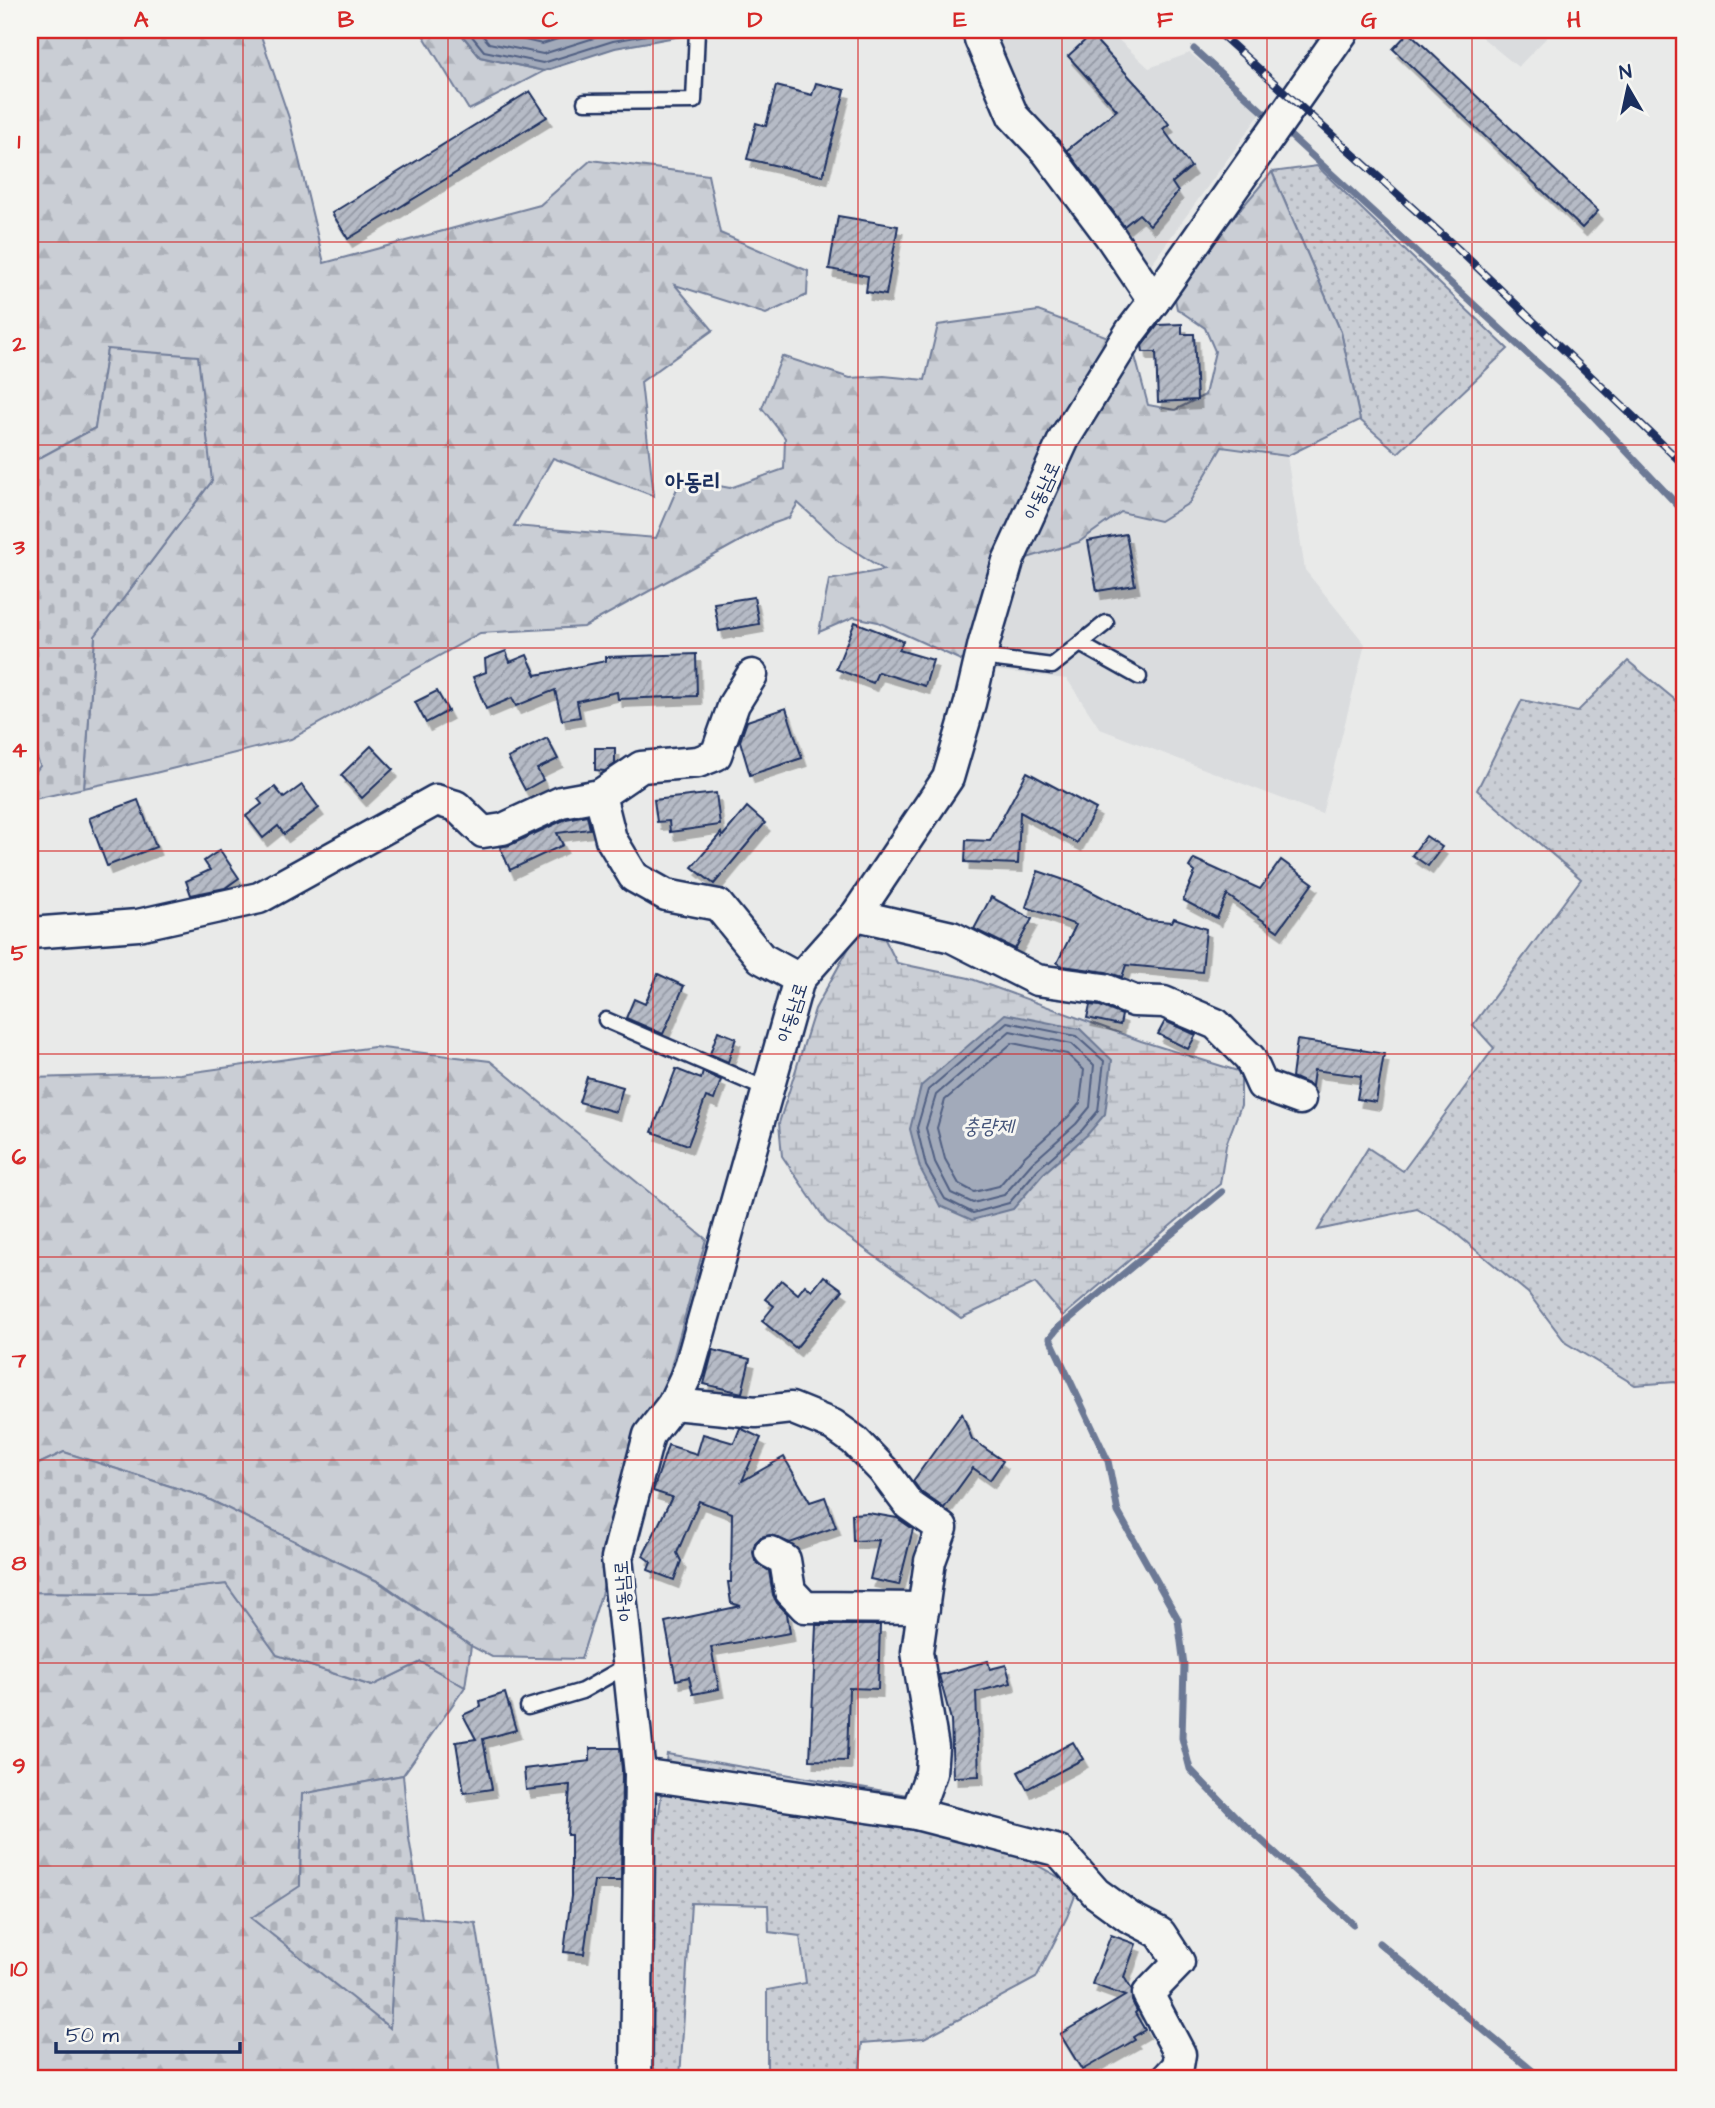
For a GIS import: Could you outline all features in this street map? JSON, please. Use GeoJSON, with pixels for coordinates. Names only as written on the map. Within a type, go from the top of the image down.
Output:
{"type":"FeatureCollection","features":[{"type":"Feature","properties":{"kind":"street"},"geometry":{"type":"LineString","coordinates":[[978,30],[1013,116],[1047,152],[1110,236],[1154,301]]}},
{"type":"Feature","properties":{"kind":"street","name":"아동남로"},"geometry":{"type":"LineString","coordinates":[[636,2078],[640,1774],[617,1558],[649,1435],[673,1404],[689,1370],[799,979],[856,915],[948,778],[1008,561],[1064,439],[1131,331],[1344,30]]}},
{"type":"Feature","properties":{"kind":"street"},"geometry":{"type":"LineString","coordinates":[[30,933],[138,925],[259,898],[436,800],[456,806],[483,832],[503,829],[561,802],[600,795],[641,767],[698,762],[716,755],[734,704],[752,675]]}},
{"type":"Feature","properties":{"kind":"street"},"geometry":{"type":"LineString","coordinates":[[600,795],[611,839],[634,877],[666,895],[718,905],[761,958],[799,979]]}},
{"type":"Feature","properties":{"kind":"street"},"geometry":{"type":"LineString","coordinates":[[856,915],[952,937],[1037,980],[1104,989],[1134,1001],[1164,1002],[1216,1024],[1250,1058],[1262,1085],[1300,1100]]}},
{"type":"Feature","properties":{"kind":"street"},"geometry":{"type":"LineString","coordinates":[[673,1404],[756,1412],[791,1408],[833,1425],[854,1440],[883,1470],[909,1505],[942,1528],[930,1561],[917,1652],[933,1747],[931,1773],[916,1814]]}},
{"type":"Feature","properties":{"kind":"street"},"geometry":{"type":"LineString","coordinates":[[770,1552],[785,1560],[790,1591],[806,1607],[924,1608]]}},
{"type":"Feature","properties":{"kind":"street"},"geometry":{"type":"LineString","coordinates":[[640,1774],[916,1814],[1059,1851],[1096,1893],[1129,1917],[1160,1933],[1179,1962],[1148,1994],[1180,2054],[1178,2066],[1167,2078]]}},
{"type":"Feature","properties":{"kind":"lane"},"geometry":{"type":"LineString","coordinates":[[586,102],[694,102],[697,30]]}},
{"type":"Feature","properties":{"kind":"lane"},"geometry":{"type":"LineString","coordinates":[[981,657],[1052,666],[1106,623]]}},
{"type":"Feature","properties":{"kind":"lane"},"geometry":{"type":"LineString","coordinates":[[1080,644],[1139,677]]}},
{"type":"Feature","properties":{"kind":"lane"},"geometry":{"type":"LineString","coordinates":[[606,1020],[768,1090]]}},
{"type":"Feature","properties":{"kind":"lane"},"geometry":{"type":"LineString","coordinates":[[528,1707],[582,1691],[628,1665]]}},
{"type":"Feature","properties":{"kind":"shaded area"},"geometry":{"type":"Polygon","coordinates":[[[996,30],[1108,30],[1149,68],[1190,53],[1261,113],[1144,274],[1021,103],[996,30]]]}},
{"type":"Feature","properties":{"kind":"shaded area"},"geometry":{"type":"Polygon","coordinates":[[[1473,30],[1554,30],[1518,67],[1473,30]]]}},
{"type":"Feature","properties":{"kind":"shaded area"},"geometry":{"type":"Polygon","coordinates":[[[1222,447],[1287,456],[1305,570],[1365,644],[1322,814],[1100,729],[1067,679],[990,670],[1027,558],[1079,542],[1121,512],[1161,521],[1189,503],[1222,447]]]}},
{"type":"Feature","properties":{"kind":"green space"},"geometry":{"type":"Polygon","coordinates":[[[30,30],[259,30],[289,118],[324,263],[540,205],[591,160],[708,175],[720,233],[808,271],[807,295],[766,314],[675,285],[713,330],[641,382],[654,496],[553,458],[514,526],[656,538],[681,479],[730,488],[784,469],[785,438],[762,408],[782,356],[850,378],[884,376],[925,380],[938,325],[1038,311],[1111,338],[1004,539],[963,661],[878,622],[854,617],[819,632],[829,580],[884,570],[841,542],[798,503],[789,518],[769,525],[584,627],[480,633],[291,739],[84,788],[95,636],[212,481],[107,350],[95,428],[30,463],[30,30]]]}},
{"type":"Feature","properties":{"kind":"green space"},"geometry":{"type":"Polygon","coordinates":[[[420,30],[458,30],[480,57],[544,71],[469,110],[420,30]]]}},
{"type":"Feature","properties":{"kind":"green space"},"geometry":{"type":"Polygon","coordinates":[[[1317,166],[1508,349],[1398,453],[1360,420],[1341,332],[1272,172],[1317,166]]]}},
{"type":"Feature","properties":{"kind":"green space"},"geometry":{"type":"Polygon","coordinates":[[[1272,172],[1341,332],[1360,420],[1287,456],[1222,447],[1189,503],[1160,521],[1121,512],[1079,542],[1027,558],[1032,523],[1132,345],[1148,405],[1175,410],[1205,395],[1215,351],[1205,328],[1177,309],[1173,289],[1272,172]]]}},
{"type":"Feature","properties":{"kind":"green space"},"geometry":{"type":"Polygon","coordinates":[[[107,349],[198,356],[212,481],[95,636],[84,788],[30,800],[30,778],[40,766],[30,739],[30,463],[95,428],[107,349]]]}},
{"type":"Feature","properties":{"kind":"green space"},"geometry":{"type":"Polygon","coordinates":[[[1628,661],[1685,708],[1685,1388],[1675,1382],[1635,1385],[1566,1343],[1528,1293],[1448,1227],[1417,1209],[1318,1230],[1368,1148],[1403,1171],[1494,1048],[1473,1025],[1581,879],[1477,790],[1522,700],[1577,712],[1628,661]]]}},
{"type":"Feature","properties":{"kind":"green space"},"geometry":{"type":"Polygon","coordinates":[[[870,910],[897,963],[969,978],[1141,1041],[1241,1072],[1241,1105],[1226,1145],[1220,1184],[1063,1316],[1035,1283],[961,1318],[827,1222],[782,1156],[779,1123],[815,1009],[870,910]]]}},
{"type":"Feature","properties":{"kind":"green space"},"geometry":{"type":"Polygon","coordinates":[[[374,1047],[490,1061],[706,1239],[665,1389],[581,1659],[492,1657],[471,1646],[382,1583],[204,1497],[64,1452],[30,1468],[30,1078],[180,1074],[374,1047]]]}},
{"type":"Feature","properties":{"kind":"green space"},"geometry":{"type":"Polygon","coordinates":[[[64,1452],[204,1497],[377,1581],[471,1646],[465,1687],[421,1662],[372,1686],[277,1655],[226,1584],[149,1593],[30,1592],[30,1468],[64,1452]]]}},
{"type":"Feature","properties":{"kind":"green space"},"geometry":{"type":"Polygon","coordinates":[[[226,1584],[277,1655],[371,1686],[421,1662],[465,1687],[403,1775],[302,1794],[300,1886],[390,2027],[396,1915],[476,1923],[501,2078],[30,2078],[30,1592],[149,1593],[226,1584]]]}},
{"type":"Feature","properties":{"kind":"green space"},"geometry":{"type":"Polygon","coordinates":[[[667,1754],[913,1796],[1078,1888],[1067,1917],[1036,1978],[924,2038],[862,2043],[859,2078],[767,2078],[767,1990],[806,1983],[800,1936],[769,1932],[768,1905],[691,1903],[680,2078],[653,2078],[655,1841],[667,1754]]]}},
{"type":"Feature","properties":{"kind":"green space"},"geometry":{"type":"Polygon","coordinates":[[[403,1775],[409,1838],[422,1918],[396,1915],[390,2028],[251,1918],[300,1886],[302,1794],[403,1775]]]}},
{"type":"Feature","properties":{"kind":"water"},"geometry":{"type":"Polygon","coordinates":[[[458,30],[683,30],[682,36],[615,48],[544,71],[480,57],[458,30]]]}},
{"type":"Feature","properties":{"kind":"water","name":"충량제"},"geometry":{"type":"Polygon","coordinates":[[[1005,1014],[1080,1029],[1112,1060],[1105,1114],[1087,1135],[1043,1174],[1013,1209],[972,1220],[940,1206],[920,1168],[910,1129],[921,1086],[1005,1014]]]}},
{"type":"Feature","properties":{"kind":"building"},"geometry":{"type":"Polygon","coordinates":[[[1409,32],[1598,211],[1582,228],[1393,49],[1409,32]]]}},
{"type":"Feature","properties":{"kind":"building"},"geometry":{"type":"Polygon","coordinates":[[[1091,35],[1169,124],[1163,129],[1191,167],[1172,183],[1178,192],[1150,225],[1139,214],[1124,226],[1067,150],[1117,110],[1068,56],[1091,35]]]}},
{"type":"Feature","properties":{"kind":"building"},"geometry":{"type":"Polygon","coordinates":[[[816,83],[845,90],[823,176],[747,159],[756,123],[766,126],[776,86],[812,95],[816,83]]]}},
{"type":"Feature","properties":{"kind":"building"},"geometry":{"type":"Polygon","coordinates":[[[530,91],[547,117],[348,239],[332,213],[530,91]]]}},
{"type":"Feature","properties":{"kind":"building"},"geometry":{"type":"Polygon","coordinates":[[[838,216],[898,226],[886,295],[866,292],[868,276],[829,269],[838,216]]]}},
{"type":"Feature","properties":{"kind":"building"},"geometry":{"type":"Polygon","coordinates":[[[1182,324],[1182,334],[1194,334],[1197,400],[1158,402],[1156,352],[1143,352],[1142,346],[1158,325],[1182,324]]]}},
{"type":"Feature","properties":{"kind":"building"},"geometry":{"type":"Polygon","coordinates":[[[1126,534],[1135,585],[1097,591],[1088,541],[1126,534]]]}},
{"type":"Feature","properties":{"kind":"building"},"geometry":{"type":"Polygon","coordinates":[[[754,597],[759,624],[719,631],[714,603],[754,597]]]}},
{"type":"Feature","properties":{"kind":"building"},"geometry":{"type":"Polygon","coordinates":[[[855,622],[903,641],[899,650],[933,660],[925,686],[878,672],[873,683],[836,669],[855,622]]]}},
{"type":"Feature","properties":{"kind":"building"},"geometry":{"type":"Polygon","coordinates":[[[506,651],[510,662],[527,655],[536,675],[606,661],[606,657],[696,654],[697,696],[618,699],[617,692],[577,701],[580,717],[562,720],[555,690],[516,706],[512,698],[486,709],[473,677],[486,672],[485,659],[506,651]]]}},
{"type":"Feature","properties":{"kind":"building"},"geometry":{"type":"Polygon","coordinates":[[[437,691],[448,711],[426,723],[415,702],[437,691]]]}},
{"type":"Feature","properties":{"kind":"building"},"geometry":{"type":"Polygon","coordinates":[[[786,708],[802,758],[750,775],[740,741],[747,721],[786,708]]]}},
{"type":"Feature","properties":{"kind":"building"},"geometry":{"type":"Polygon","coordinates":[[[547,738],[558,759],[537,769],[543,780],[525,790],[508,758],[547,738]]]}},
{"type":"Feature","properties":{"kind":"building"},"geometry":{"type":"Polygon","coordinates":[[[371,746],[393,769],[362,798],[341,775],[371,746]]]}},
{"type":"Feature","properties":{"kind":"building"},"geometry":{"type":"Polygon","coordinates":[[[595,748],[615,748],[615,764],[605,771],[595,770],[595,748]]]}},
{"type":"Feature","properties":{"kind":"building"},"geometry":{"type":"Polygon","coordinates":[[[1027,772],[1096,809],[1077,843],[1020,812],[1018,864],[965,862],[966,840],[990,841],[1027,772]]]}},
{"type":"Feature","properties":{"kind":"building"},"geometry":{"type":"Polygon","coordinates":[[[302,785],[319,808],[284,834],[278,826],[263,838],[246,816],[262,804],[258,799],[275,787],[284,798],[302,785]]]}},
{"type":"Feature","properties":{"kind":"building"},"geometry":{"type":"Polygon","coordinates":[[[716,793],[720,825],[670,832],[669,821],[657,822],[654,800],[716,793]]]}},
{"type":"Feature","properties":{"kind":"building"},"geometry":{"type":"Polygon","coordinates":[[[138,800],[156,847],[107,866],[89,818],[138,800]]]}},
{"type":"Feature","properties":{"kind":"building"},"geometry":{"type":"Polygon","coordinates":[[[747,807],[765,823],[714,884],[692,867],[747,807]]]}},
{"type":"Feature","properties":{"kind":"building"},"geometry":{"type":"Polygon","coordinates":[[[587,815],[590,829],[557,833],[563,845],[510,870],[500,847],[566,819],[587,815]]]}},
{"type":"Feature","properties":{"kind":"building"},"geometry":{"type":"Polygon","coordinates":[[[1426,836],[1442,847],[1428,866],[1412,855],[1426,836]]]}},
{"type":"Feature","properties":{"kind":"building"},"geometry":{"type":"Polygon","coordinates":[[[220,850],[239,878],[225,888],[191,895],[186,881],[210,870],[204,861],[220,850]]]}},
{"type":"Feature","properties":{"kind":"building"},"geometry":{"type":"Polygon","coordinates":[[[1194,859],[1260,889],[1281,860],[1313,883],[1278,931],[1227,895],[1217,918],[1183,900],[1195,872],[1189,867],[1194,859]]]}},
{"type":"Feature","properties":{"kind":"building"},"geometry":{"type":"Polygon","coordinates":[[[1038,871],[1079,885],[1146,920],[1172,922],[1174,918],[1206,929],[1202,972],[1126,965],[1122,977],[1057,963],[1076,925],[1026,907],[1038,871]]]}},
{"type":"Feature","properties":{"kind":"building"},"geometry":{"type":"Polygon","coordinates":[[[991,897],[1032,919],[1015,949],[974,929],[991,897]]]}},
{"type":"Feature","properties":{"kind":"building"},"geometry":{"type":"Polygon","coordinates":[[[658,974],[684,986],[663,1034],[626,1018],[634,999],[645,1004],[658,974]]]}},
{"type":"Feature","properties":{"kind":"building"},"geometry":{"type":"Polygon","coordinates":[[[1090,1005],[1122,1015],[1120,1025],[1087,1018],[1090,1005]]]}},
{"type":"Feature","properties":{"kind":"building"},"geometry":{"type":"Polygon","coordinates":[[[1165,1021],[1196,1035],[1188,1049],[1158,1034],[1165,1021]]]}},
{"type":"Feature","properties":{"kind":"building"},"geometry":{"type":"Polygon","coordinates":[[[718,1031],[736,1038],[728,1062],[710,1054],[718,1031]]]}},
{"type":"Feature","properties":{"kind":"building"},"geometry":{"type":"Polygon","coordinates":[[[1297,1040],[1384,1054],[1376,1102],[1357,1099],[1361,1076],[1314,1070],[1312,1086],[1292,1077],[1297,1040]]]}},
{"type":"Feature","properties":{"kind":"building"},"geometry":{"type":"Polygon","coordinates":[[[676,1069],[701,1079],[703,1072],[721,1080],[714,1100],[706,1097],[688,1145],[652,1132],[676,1069]]]}},
{"type":"Feature","properties":{"kind":"building"},"geometry":{"type":"Polygon","coordinates":[[[587,1077],[623,1087],[616,1112],[579,1102],[587,1077]]]}},
{"type":"Feature","properties":{"kind":"building"},"geometry":{"type":"Polygon","coordinates":[[[824,1276],[843,1290],[796,1348],[762,1321],[774,1306],[765,1299],[781,1280],[798,1294],[805,1285],[812,1291],[824,1276]]]}},
{"type":"Feature","properties":{"kind":"building"},"geometry":{"type":"Polygon","coordinates":[[[713,1350],[750,1359],[742,1393],[704,1384],[713,1350]]]}},
{"type":"Feature","properties":{"kind":"building"},"geometry":{"type":"Polygon","coordinates":[[[962,1413],[972,1439],[1003,1461],[990,1480],[973,1468],[944,1508],[921,1492],[913,1481],[962,1413]]]}},
{"type":"Feature","properties":{"kind":"building"},"geometry":{"type":"Polygon","coordinates":[[[740,1428],[761,1438],[742,1481],[784,1457],[810,1502],[825,1497],[836,1527],[790,1543],[770,1535],[761,1537],[755,1543],[755,1561],[769,1571],[773,1595],[787,1613],[790,1633],[711,1647],[719,1689],[693,1694],[689,1677],[676,1680],[665,1622],[741,1606],[731,1603],[728,1582],[731,1582],[732,1513],[699,1501],[677,1553],[681,1561],[674,1580],[648,1570],[651,1562],[643,1556],[672,1497],[653,1491],[668,1445],[697,1454],[703,1434],[734,1443],[740,1428]]]}},
{"type":"Feature","properties":{"kind":"building"},"geometry":{"type":"Polygon","coordinates":[[[868,1513],[897,1518],[913,1529],[899,1585],[870,1579],[879,1540],[853,1541],[852,1514],[868,1513]]]}},
{"type":"Feature","properties":{"kind":"building"},"geometry":{"type":"Polygon","coordinates":[[[816,1625],[880,1625],[878,1689],[849,1688],[847,1761],[810,1760],[816,1625]]]}},
{"type":"Feature","properties":{"kind":"building"},"geometry":{"type":"Polygon","coordinates":[[[988,1661],[990,1669],[1006,1665],[1011,1683],[976,1692],[979,1776],[953,1777],[951,1720],[939,1675],[988,1661]]]}},
{"type":"Feature","properties":{"kind":"building"},"geometry":{"type":"Polygon","coordinates":[[[505,1693],[516,1730],[483,1739],[492,1789],[464,1793],[456,1742],[476,1739],[463,1715],[481,1707],[480,1701],[505,1693]]]}},
{"type":"Feature","properties":{"kind":"building"},"geometry":{"type":"Polygon","coordinates":[[[1073,1742],[1083,1759],[1027,1789],[1018,1772],[1073,1742]]]}},
{"type":"Feature","properties":{"kind":"building"},"geometry":{"type":"Polygon","coordinates":[[[590,1748],[620,1748],[621,1881],[594,1881],[584,1954],[564,1952],[571,1896],[571,1835],[567,1835],[570,1785],[526,1790],[524,1769],[590,1761],[590,1748]]]}},
{"type":"Feature","properties":{"kind":"building"},"geometry":{"type":"Polygon","coordinates":[[[1111,1935],[1136,1944],[1124,1977],[1132,1990],[1132,2001],[1137,2011],[1135,2013],[1145,2030],[1133,2037],[1135,2040],[1082,2070],[1060,2034],[1125,1996],[1092,1984],[1111,1935]]]}},
{"type":"Feature","properties":{"kind":"waterway"},"geometry":{"type":"LineString","coordinates":[[1194,49],[1271,119]]}},
{"type":"Feature","properties":{"kind":"waterway"},"geometry":{"type":"LineString","coordinates":[[1283,129],[1582,404],[1685,513]]}},
{"type":"Feature","properties":{"kind":"waterway"},"geometry":{"type":"LineString","coordinates":[[1222,1192],[1057,1329],[1050,1338],[1108,1461],[1118,1512],[1178,1619],[1184,1665],[1182,1738],[1190,1769],[1235,1816],[1353,1924]]}},
{"type":"Feature","properties":{"kind":"waterway"},"geometry":{"type":"LineString","coordinates":[[1379,1943],[1541,2078]]}},
{"type":"Feature","properties":{"kind":"railway"},"geometry":{"type":"LineString","coordinates":[[1216,30],[1458,249],[1685,466]]}},
{"type":"Feature","properties":{"kind":"district","name":"아동리"},"geometry":{"type":"Point","coordinates":[693,481]}}]}
